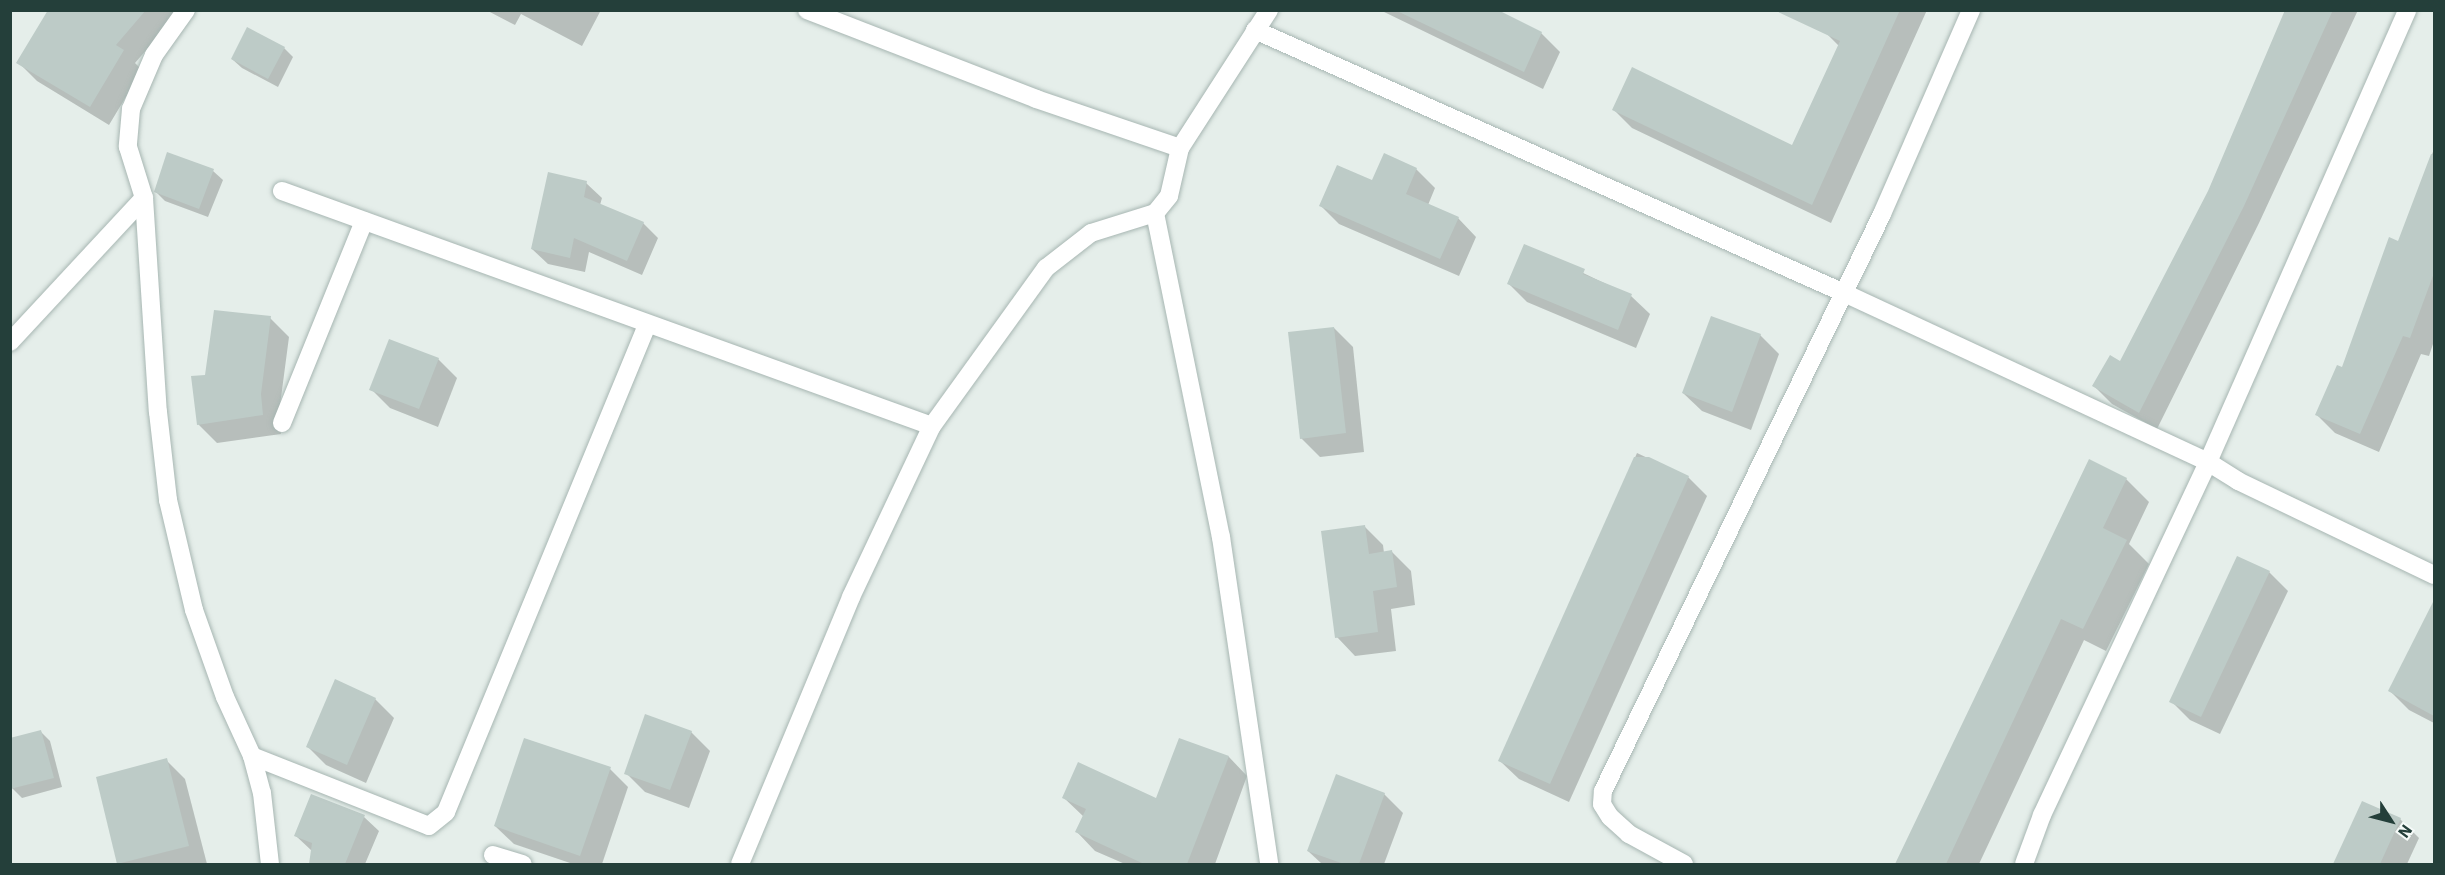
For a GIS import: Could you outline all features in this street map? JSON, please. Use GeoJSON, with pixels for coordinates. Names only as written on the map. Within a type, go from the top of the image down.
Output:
{"type":"FeatureCollection","features":[{"type":"Feature","properties":{"kind":"street"},"geometry":{"type":"LineString","coordinates":[[186,10],[153,55],[131,109],[128,147],[144,198],[158,412],[168,500],[194,610],[225,697],[252,756],[262,793],[270,864]]}},
{"type":"Feature","properties":{"kind":"street"},"geometry":{"type":"LineString","coordinates":[[807,10],[1036,99],[1180,148]]}},
{"type":"Feature","properties":{"kind":"street"},"geometry":{"type":"LineString","coordinates":[[740,864],[851,597],[932,426],[1046,268],[1091,233],[1155,213],[1169,196],[1180,148],[1269,10]]}},
{"type":"Feature","properties":{"kind":"street"},"geometry":{"type":"LineString","coordinates":[[1684,864],[1629,834],[1610,817],[1602,804],[1603,791],[1844,293],[1971,10]]}},
{"type":"Feature","properties":{"kind":"street"},"geometry":{"type":"LineString","coordinates":[[2024,864],[2042,815],[2208,462],[2407,10]]}},
{"type":"Feature","properties":{"kind":"street"},"geometry":{"type":"LineString","coordinates":[[1255,30],[1844,293],[2208,462],[2434,575]]}},
{"type":"Feature","properties":{"kind":"street"},"geometry":{"type":"LineString","coordinates":[[282,191],[647,325],[932,426]]}},
{"type":"Feature","properties":{"kind":"street"},"geometry":{"type":"LineString","coordinates":[[10,342],[144,198]]}},
{"type":"Feature","properties":{"kind":"street"},"geometry":{"type":"LineString","coordinates":[[1155,213],[1221,537],[1269,864]]}},
{"type":"Feature","properties":{"kind":"street"},"geometry":{"type":"LineString","coordinates":[[282,423],[364,221]]}},
{"type":"Feature","properties":{"kind":"street"},"geometry":{"type":"LineString","coordinates":[[252,756],[429,826],[446,812],[647,325]]}},
{"type":"Feature","properties":{"kind":"street"},"geometry":{"type":"LineString","coordinates":[[493,855],[523,864]]}},
{"type":"Feature","properties":{"kind":"building"},"geometry":{"type":"Polygon","coordinates":[[[48,10],[146,10],[116,45],[124,50],[90,107],[16,63],[48,10]]]}},
{"type":"Feature","properties":{"kind":"building"},"geometry":{"type":"Polygon","coordinates":[[[1395,10],[1498,10],[1542,32],[1524,72],[1395,10]]]}},
{"type":"Feature","properties":{"kind":"building"},"geometry":{"type":"Polygon","coordinates":[[[1774,10],[1900,10],[1812,205],[1612,110],[1632,67],[1792,145],[1840,41],[1774,10]]]}},
{"type":"Feature","properties":{"kind":"building"},"geometry":{"type":"Polygon","coordinates":[[[2285,10],[2333,10],[2244,206],[2139,413],[2092,386],[2110,355],[2120,361],[2208,191],[2285,10]]]}},
{"type":"Feature","properties":{"kind":"building"},"geometry":{"type":"Polygon","coordinates":[[[247,27],[285,47],[268,79],[231,59],[247,27]]]}},
{"type":"Feature","properties":{"kind":"building"},"geometry":{"type":"Polygon","coordinates":[[[167,152],[214,169],[199,209],[154,192],[167,152]]]}},
{"type":"Feature","properties":{"kind":"building"},"geometry":{"type":"Polygon","coordinates":[[[1384,153],[1417,168],[1406,194],[1459,217],[1440,259],[1319,206],[1337,165],[1372,180],[1384,153]]]}},
{"type":"Feature","properties":{"kind":"building"},"geometry":{"type":"Polygon","coordinates":[[[2431,154],[2434,155],[2434,273],[2410,338],[2403,336],[2360,434],[2315,415],[2337,365],[2342,367],[2389,237],[2398,241],[2431,154]]]}},
{"type":"Feature","properties":{"kind":"building"},"geometry":{"type":"Polygon","coordinates":[[[548,172],[587,181],[584,197],[644,222],[627,261],[574,238],[570,258],[531,249],[548,172]]]}},
{"type":"Feature","properties":{"kind":"building"},"geometry":{"type":"Polygon","coordinates":[[[1524,244],[1585,269],[1583,274],[1632,294],[1618,330],[1507,284],[1524,244]]]}},
{"type":"Feature","properties":{"kind":"building"},"geometry":{"type":"Polygon","coordinates":[[[214,310],[271,316],[261,394],[263,415],[197,425],[191,376],[205,375],[214,310]]]}},
{"type":"Feature","properties":{"kind":"building"},"geometry":{"type":"Polygon","coordinates":[[[1711,316],[1761,334],[1732,412],[1682,393],[1711,316]]]}},
{"type":"Feature","properties":{"kind":"building"},"geometry":{"type":"Polygon","coordinates":[[[1334,327],[1346,433],[1300,439],[1288,332],[1334,327]]]}},
{"type":"Feature","properties":{"kind":"building"},"geometry":{"type":"Polygon","coordinates":[[[389,339],[439,358],[419,409],[369,390],[389,339]]]}},
{"type":"Feature","properties":{"kind":"building"},"geometry":{"type":"Polygon","coordinates":[[[1634,457],[1649,457],[1689,476],[1550,784],[1498,761],[1634,457]]]}},
{"type":"Feature","properties":{"kind":"building"},"geometry":{"type":"Polygon","coordinates":[[[2089,459],[2127,478],[2103,528],[2127,540],[2083,629],[2061,619],[1946,864],[1895,864],[2089,459]]]}},
{"type":"Feature","properties":{"kind":"building"},"geometry":{"type":"Polygon","coordinates":[[[1365,525],[1369,554],[1392,550],[1397,587],[1373,591],[1378,632],[1335,638],[1321,531],[1365,525]]]}},
{"type":"Feature","properties":{"kind":"building"},"geometry":{"type":"Polygon","coordinates":[[[2237,556],[2270,571],[2201,717],[2169,702],[2237,556]]]}},
{"type":"Feature","properties":{"kind":"building"},"geometry":{"type":"Polygon","coordinates":[[[2434,600],[2434,716],[2388,691],[2434,600]]]}},
{"type":"Feature","properties":{"kind":"building"},"geometry":{"type":"Polygon","coordinates":[[[335,679],[376,698],[347,765],[306,747],[335,679]]]}},
{"type":"Feature","properties":{"kind":"building"},"geometry":{"type":"Polygon","coordinates":[[[645,714],[692,731],[670,790],[624,774],[645,714]]]}},
{"type":"Feature","properties":{"kind":"building"},"geometry":{"type":"Polygon","coordinates":[[[41,730],[54,778],[10,789],[10,738],[41,730]]]}},
{"type":"Feature","properties":{"kind":"building"},"geometry":{"type":"Polygon","coordinates":[[[524,738],[611,767],[580,856],[494,826],[524,738]]]}},
{"type":"Feature","properties":{"kind":"building"},"geometry":{"type":"Polygon","coordinates":[[[1179,738],[1229,756],[1187,864],[1144,864],[1075,832],[1086,809],[1062,798],[1078,762],[1156,798],[1179,738]]]}},
{"type":"Feature","properties":{"kind":"building"},"geometry":{"type":"Polygon","coordinates":[[[167,758],[189,846],[117,864],[96,777],[167,758]]]}},
{"type":"Feature","properties":{"kind":"building"},"geometry":{"type":"Polygon","coordinates":[[[1336,774],[1385,793],[1359,864],[1344,864],[1307,851],[1336,774]]]}},
{"type":"Feature","properties":{"kind":"building"},"geometry":{"type":"Polygon","coordinates":[[[311,794],[365,815],[345,864],[309,864],[312,843],[294,836],[311,794]]]}},
{"type":"Feature","properties":{"kind":"building"},"geometry":{"type":"Polygon","coordinates":[[[2362,801],[2401,818],[2380,864],[2333,864],[2362,801]]]}}]}
